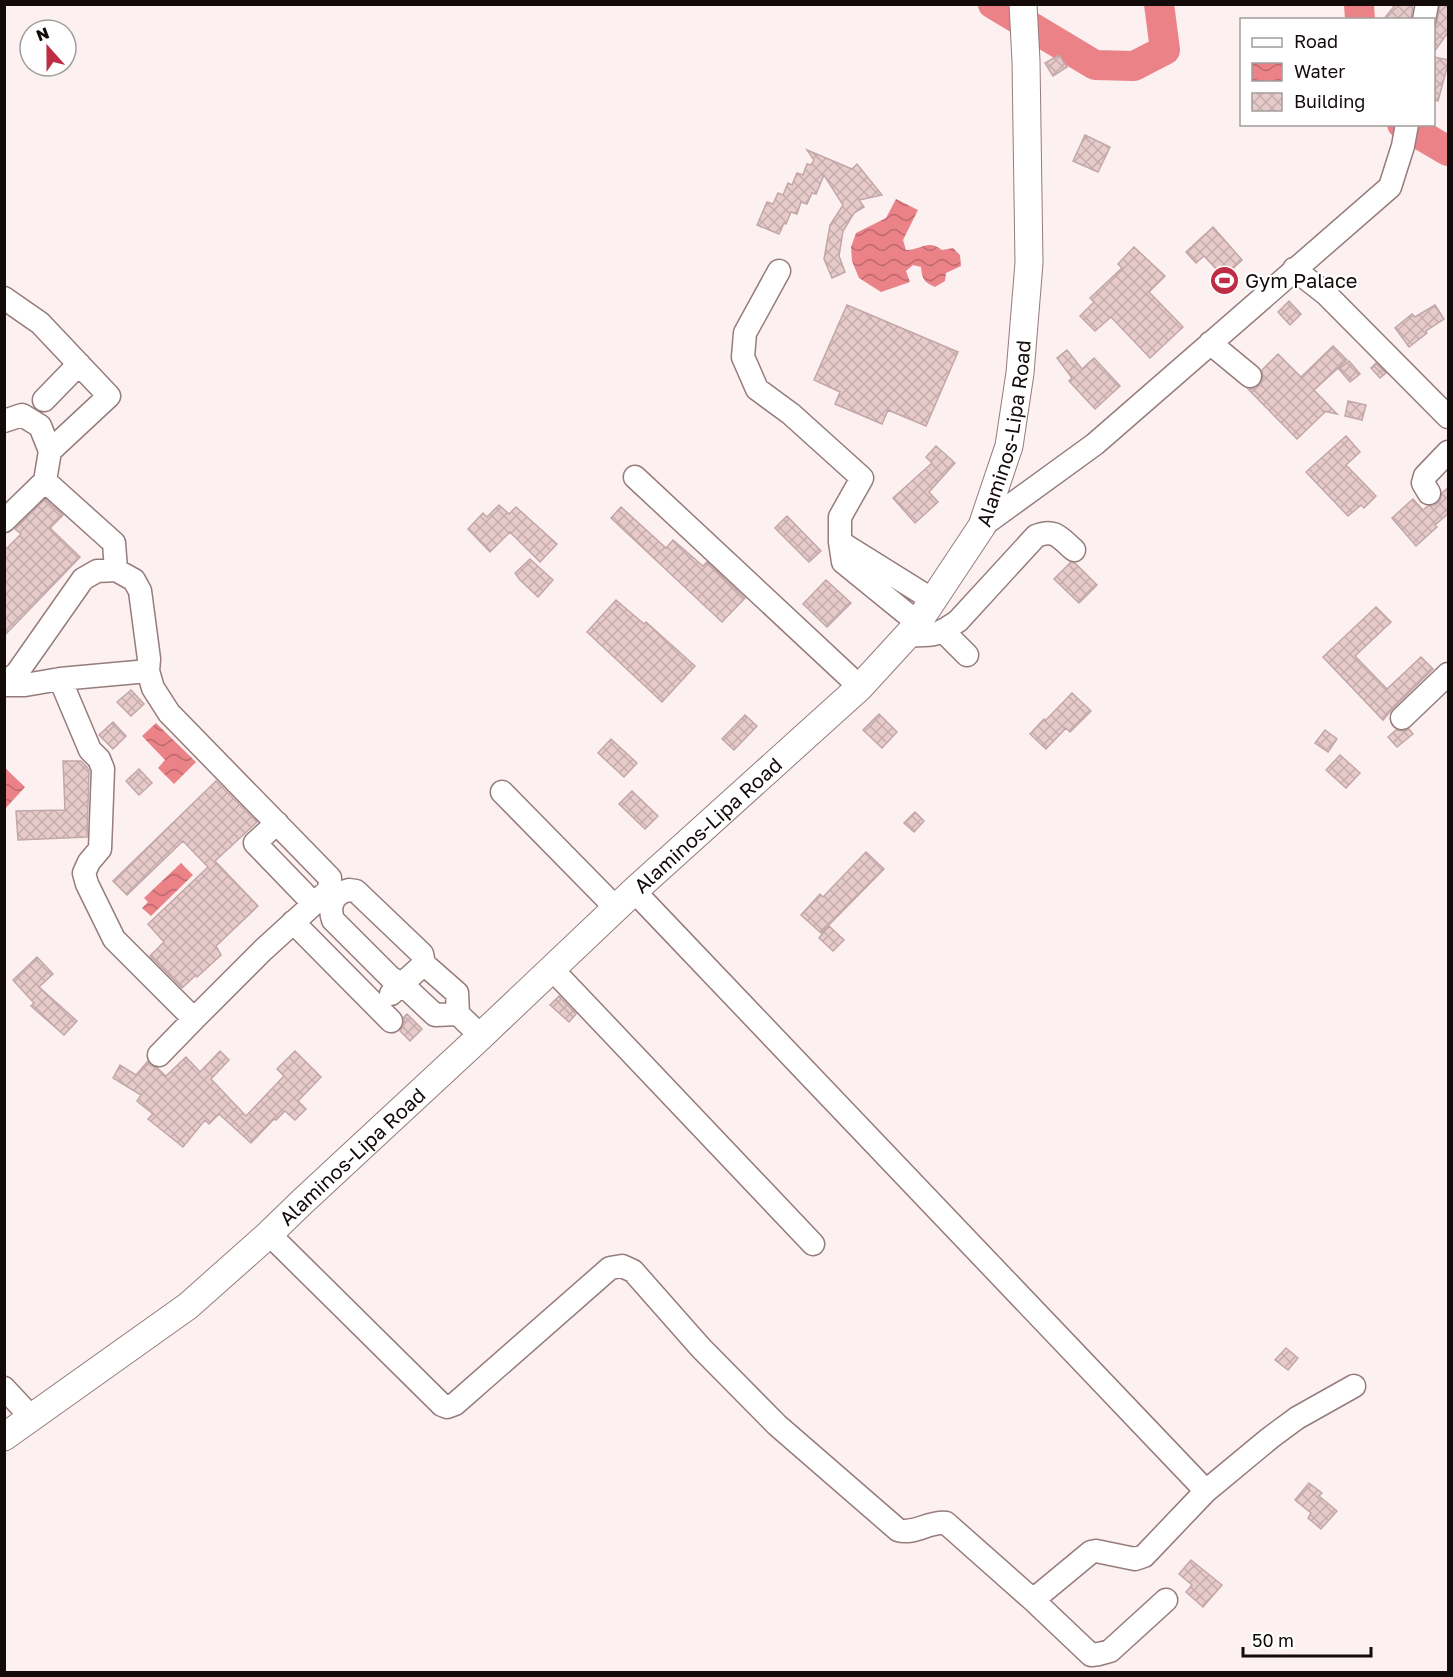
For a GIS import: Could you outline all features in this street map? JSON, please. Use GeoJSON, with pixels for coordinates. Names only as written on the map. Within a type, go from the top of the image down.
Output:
{"type":"FeatureCollection","features":[{"type":"Feature","properties":{"kind":"main road","name":"Alaminos-Lipa Road"},"geometry":{"type":"LineString","coordinates":[[4,1437],[188,1306],[269,1234],[551,968],[923,630],[933,600],[982,526],[1009,446],[1020,373],[1029,262],[1023,4]]}},
{"type":"Feature","properties":{"kind":"street"},"geometry":{"type":"LineString","coordinates":[[982,526],[1095,444],[1390,187],[1405,135]]}},
{"type":"Feature","properties":{"kind":"street"},"geometry":{"type":"LineString","coordinates":[[1294,269],[1326,294],[1449,417]]}},
{"type":"Feature","properties":{"kind":"street"},"geometry":{"type":"LineString","coordinates":[[779,271],[745,333],[743,357],[757,389],[791,414],[862,478],[840,517],[843,562],[923,630],[967,655]]}},
{"type":"Feature","properties":{"kind":"street"},"geometry":{"type":"LineString","coordinates":[[4,298],[40,323],[109,396],[50,451]]}},
{"type":"Feature","properties":{"kind":"street"},"geometry":{"type":"LineString","coordinates":[[1210,343],[1250,376]]}},
{"type":"Feature","properties":{"kind":"street"},"geometry":{"type":"LineString","coordinates":[[44,400],[79,364]]}},
{"type":"Feature","properties":{"kind":"street"},"geometry":{"type":"LineString","coordinates":[[4,422],[22,415],[40,426],[50,451],[45,481],[4,521]]}},
{"type":"Feature","properties":{"kind":"street"},"geometry":{"type":"LineString","coordinates":[[1429,493],[1423,483],[1425,476],[1449,453]]}},
{"type":"Feature","properties":{"kind":"street"},"geometry":{"type":"LineString","coordinates":[[635,477],[860,687]]}},
{"type":"Feature","properties":{"kind":"street"},"geometry":{"type":"LineString","coordinates":[[45,481],[114,543],[116,570]]}},
{"type":"Feature","properties":{"kind":"street"},"geometry":{"type":"LineString","coordinates":[[923,630],[958,621],[1036,536],[1044,532],[1053,532],[1074,550]]}},
{"type":"Feature","properties":{"kind":"street"},"geometry":{"type":"LineString","coordinates":[[840,542],[933,600]]}},
{"type":"Feature","properties":{"kind":"street"},"geometry":{"type":"LineString","coordinates":[[4,684],[17,673],[83,579],[97,571],[116,570],[134,580],[140,591],[149,659],[148,671],[153,688],[169,713],[330,878],[326,897],[331,907],[333,920],[390,978],[402,984],[435,1015],[458,1014]]}},
{"type":"Feature","properties":{"kind":"street"},"geometry":{"type":"LineString","coordinates":[[4,684],[25,685],[60,679],[148,671]]}},
{"type":"Feature","properties":{"kind":"street"},"geometry":{"type":"LineString","coordinates":[[1402,718],[1449,674]]}},
{"type":"Feature","properties":{"kind":"street"},"geometry":{"type":"LineString","coordinates":[[60,679],[90,750],[99,759],[103,769],[100,849],[89,862],[84,873],[87,884],[114,939],[194,1019]]}},
{"type":"Feature","properties":{"kind":"street"},"geometry":{"type":"LineString","coordinates":[[502,792],[625,900],[1206,1491]]}},
{"type":"Feature","properties":{"kind":"street"},"geometry":{"type":"LineString","coordinates":[[159,1055],[293,922],[326,897],[356,891],[422,954],[424,964],[457,993],[458,1014],[481,1036]]}},
{"type":"Feature","properties":{"kind":"street"},"geometry":{"type":"LineString","coordinates":[[293,922],[383,1014],[402,984],[424,964]]}},
{"type":"Feature","properties":{"kind":"street"},"geometry":{"type":"LineString","coordinates":[[551,968],[813,1244]]}},
{"type":"Feature","properties":{"kind":"street"},"geometry":{"type":"LineString","coordinates":[[269,1234],[442,1405],[447,1407],[455,1404],[610,1268],[622,1266],[633,1271],[701,1348],[777,1425],[898,1530],[904,1532],[940,1522],[946,1523],[1091,1655],[1110,1651],[1166,1600]]}},
{"type":"Feature","properties":{"kind":"street"},"geometry":{"type":"LineString","coordinates":[[1033,1600],[1091,1552],[1135,1559],[1144,1556],[1206,1491],[1298,1418],[1354,1386]]}},
{"type":"Feature","properties":{"kind":"street"},"geometry":{"type":"LineString","coordinates":[[4,1388],[32,1418]]}},
{"type":"Feature","properties":{"kind":"water"},"geometry":{"type":"Polygon","coordinates":[[[896,199],[918,210],[903,240],[906,250],[932,245],[942,250],[953,248],[960,255],[961,266],[946,273],[945,281],[935,287],[924,280],[921,267],[913,265],[906,271],[910,282],[881,292],[859,278],[852,261],[851,247],[856,233],[886,218],[896,199]]]}},
{"type":"Feature","properties":{"kind":"water"},"geometry":{"type":"Polygon","coordinates":[[[156,723],[196,762],[174,784],[158,768],[165,760],[142,736],[156,723]]]}},
{"type":"Feature","properties":{"kind":"water"},"geometry":{"type":"Polygon","coordinates":[[[5,768],[25,787],[4,809],[5,768]]]}},
{"type":"Feature","properties":{"kind":"water"},"geometry":{"type":"Polygon","coordinates":[[[181,863],[193,875],[151,916],[142,908],[148,902],[144,898],[181,863]]]}},
{"type":"Feature","properties":{"kind":"building"},"geometry":{"type":"Polygon","coordinates":[[[1396,4],[1413,4],[1411,18],[1385,18],[1396,4]]]}},
{"type":"Feature","properties":{"kind":"building"},"geometry":{"type":"Polygon","coordinates":[[[1440,4],[1449,4],[1449,31],[1435,51],[1435,27],[1440,4]]]}},
{"type":"Feature","properties":{"kind":"building"},"geometry":{"type":"Polygon","coordinates":[[[1059,55],[1067,67],[1053,76],[1045,63],[1059,55]]]}},
{"type":"Feature","properties":{"kind":"building"},"geometry":{"type":"Polygon","coordinates":[[[1435,57],[1449,60],[1438,101],[1435,100],[1435,57]]]}},
{"type":"Feature","properties":{"kind":"building"},"geometry":{"type":"Polygon","coordinates":[[[1085,135],[1110,147],[1098,172],[1073,161],[1085,135]]]}},
{"type":"Feature","properties":{"kind":"building"},"geometry":{"type":"Polygon","coordinates":[[[807,150],[852,169],[857,164],[882,195],[859,200],[864,207],[854,213],[843,231],[839,256],[845,272],[832,278],[824,259],[830,225],[843,205],[824,175],[816,194],[812,193],[807,204],[801,202],[797,214],[791,212],[779,234],[757,225],[767,202],[773,204],[778,193],[783,195],[788,183],[792,185],[797,173],[803,175],[807,164],[811,165],[814,160],[807,150]]]}},
{"type":"Feature","properties":{"kind":"building"},"geometry":{"type":"Polygon","coordinates":[[[1213,227],[1242,260],[1224,277],[1204,256],[1196,263],[1186,252],[1213,227]]]}},
{"type":"Feature","properties":{"kind":"building"},"geometry":{"type":"Polygon","coordinates":[[[1134,247],[1165,276],[1149,292],[1183,327],[1150,358],[1111,317],[1095,331],[1080,316],[1094,302],[1090,298],[1122,268],[1118,264],[1134,247]]]}},
{"type":"Feature","properties":{"kind":"building"},"geometry":{"type":"Polygon","coordinates":[[[1289,301],[1301,314],[1290,325],[1278,312],[1289,301]]]}},
{"type":"Feature","properties":{"kind":"building"},"geometry":{"type":"Polygon","coordinates":[[[847,305],[958,352],[926,426],[888,410],[882,424],[835,404],[840,392],[814,380],[847,305]]]}},
{"type":"Feature","properties":{"kind":"building"},"geometry":{"type":"Polygon","coordinates":[[[1435,305],[1444,319],[1426,331],[1427,333],[1409,347],[1395,328],[1412,314],[1415,317],[1435,305]]]}},
{"type":"Feature","properties":{"kind":"building"},"geometry":{"type":"Polygon","coordinates":[[[1333,346],[1347,360],[1314,390],[1337,414],[1323,411],[1325,412],[1297,439],[1248,389],[1254,389],[1260,385],[1263,378],[1262,370],[1278,354],[1301,377],[1333,346]]]}},
{"type":"Feature","properties":{"kind":"building"},"geometry":{"type":"Polygon","coordinates":[[[1067,350],[1082,369],[1094,358],[1120,386],[1095,409],[1069,381],[1072,378],[1057,358],[1067,350]]]}},
{"type":"Feature","properties":{"kind":"building"},"geometry":{"type":"Polygon","coordinates":[[[1349,361],[1360,374],[1350,382],[1339,369],[1349,361]]]}},
{"type":"Feature","properties":{"kind":"building"},"geometry":{"type":"Polygon","coordinates":[[[1376,363],[1386,373],[1380,378],[1371,368],[1376,363]]]}},
{"type":"Feature","properties":{"kind":"building"},"geometry":{"type":"Polygon","coordinates":[[[1348,401],[1366,405],[1362,420],[1345,416],[1348,401]]]}},
{"type":"Feature","properties":{"kind":"building"},"geometry":{"type":"Polygon","coordinates":[[[1346,436],[1360,452],[1346,465],[1376,496],[1364,508],[1361,505],[1348,516],[1306,472],[1346,436]]]}},
{"type":"Feature","properties":{"kind":"building"},"geometry":{"type":"Polygon","coordinates":[[[936,446],[955,463],[929,492],[938,502],[915,523],[893,498],[932,463],[926,457],[936,446]]]}},
{"type":"Feature","properties":{"kind":"building"},"geometry":{"type":"Polygon","coordinates":[[[1449,487],[1449,513],[1416,546],[1392,518],[1413,499],[1423,510],[1435,505],[1442,493],[1449,487]]]}},
{"type":"Feature","properties":{"kind":"building"},"geometry":{"type":"Polygon","coordinates":[[[45,499],[63,515],[50,528],[80,557],[4,636],[4,551],[21,534],[15,529],[45,499]]]}},
{"type":"Feature","properties":{"kind":"building"},"geometry":{"type":"Polygon","coordinates":[[[499,505],[509,514],[516,507],[557,544],[540,562],[510,532],[490,552],[468,529],[483,513],[487,517],[499,505]]]}},
{"type":"Feature","properties":{"kind":"building"},"geometry":{"type":"Polygon","coordinates":[[[621,507],[666,548],[673,540],[703,566],[707,562],[745,598],[722,622],[611,518],[621,507]]]}},
{"type":"Feature","properties":{"kind":"building"},"geometry":{"type":"Polygon","coordinates":[[[787,516],[821,551],[809,562],[775,528],[787,516]]]}},
{"type":"Feature","properties":{"kind":"building"},"geometry":{"type":"Polygon","coordinates":[[[530,559],[553,580],[538,597],[515,573],[530,559]]]}},
{"type":"Feature","properties":{"kind":"building"},"geometry":{"type":"Polygon","coordinates":[[[1070,563],[1075,563],[1097,585],[1079,603],[1054,579],[1070,563]]]}},
{"type":"Feature","properties":{"kind":"building"},"geometry":{"type":"Polygon","coordinates":[[[826,580],[851,603],[827,627],[803,604],[826,580]]]}},
{"type":"Feature","properties":{"kind":"building"},"geometry":{"type":"Polygon","coordinates":[[[616,600],[644,624],[646,622],[695,666],[662,702],[587,632],[616,600]]]}},
{"type":"Feature","properties":{"kind":"building"},"geometry":{"type":"Polygon","coordinates":[[[1376,607],[1391,622],[1355,656],[1387,689],[1421,657],[1433,669],[1383,720],[1323,657],[1376,607]]]}},
{"type":"Feature","properties":{"kind":"building"},"geometry":{"type":"Polygon","coordinates":[[[131,690],[144,704],[131,716],[117,702],[131,690]]]}},
{"type":"Feature","properties":{"kind":"building"},"geometry":{"type":"Polygon","coordinates":[[[1072,693],[1091,711],[1070,732],[1066,728],[1046,749],[1030,734],[1072,693]]]}},
{"type":"Feature","properties":{"kind":"building"},"geometry":{"type":"Polygon","coordinates":[[[879,714],[897,732],[882,748],[863,730],[879,714]]]}},
{"type":"Feature","properties":{"kind":"building"},"geometry":{"type":"Polygon","coordinates":[[[745,715],[757,726],[734,750],[722,739],[745,715]]]}},
{"type":"Feature","properties":{"kind":"building"},"geometry":{"type":"Polygon","coordinates":[[[113,722],[126,736],[113,749],[99,735],[113,722]]]}},
{"type":"Feature","properties":{"kind":"building"},"geometry":{"type":"Polygon","coordinates":[[[1409,729],[1413,734],[1397,747],[1388,737],[1396,730],[1409,729]]]}},
{"type":"Feature","properties":{"kind":"building"},"geometry":{"type":"Polygon","coordinates":[[[1325,730],[1337,739],[1328,752],[1315,743],[1325,730]]]}},
{"type":"Feature","properties":{"kind":"building"},"geometry":{"type":"Polygon","coordinates":[[[611,739],[637,763],[624,777],[598,753],[611,739]]]}},
{"type":"Feature","properties":{"kind":"building"},"geometry":{"type":"Polygon","coordinates":[[[1340,755],[1360,773],[1346,788],[1326,770],[1340,755]]]}},
{"type":"Feature","properties":{"kind":"building"},"geometry":{"type":"Polygon","coordinates":[[[63,761],[81,761],[89,771],[87,837],[18,840],[16,811],[65,810],[63,761]]]}},
{"type":"Feature","properties":{"kind":"building"},"geometry":{"type":"Polygon","coordinates":[[[139,769],[152,783],[139,795],[126,781],[139,769]]]}},
{"type":"Feature","properties":{"kind":"building"},"geometry":{"type":"Polygon","coordinates":[[[216,781],[257,822],[215,861],[258,906],[216,946],[221,955],[182,988],[150,956],[164,942],[148,924],[208,867],[183,841],[127,895],[113,881],[216,781]]]}},
{"type":"Feature","properties":{"kind":"building"},"geometry":{"type":"Polygon","coordinates":[[[632,791],[658,816],[645,829],[619,804],[632,791]]]}},
{"type":"Feature","properties":{"kind":"building"},"geometry":{"type":"Polygon","coordinates":[[[915,812],[924,821],[914,832],[904,823],[915,812]]]}},
{"type":"Feature","properties":{"kind":"building"},"geometry":{"type":"Polygon","coordinates":[[[866,852],[884,869],[821,933],[801,915],[820,894],[823,897],[866,852]]]}},
{"type":"Feature","properties":{"kind":"building"},"geometry":{"type":"Polygon","coordinates":[[[829,926],[844,940],[833,951],[819,938],[829,926]]]}},
{"type":"Feature","properties":{"kind":"building"},"geometry":{"type":"Polygon","coordinates":[[[37,957],[53,974],[39,987],[77,1021],[64,1035],[31,1006],[34,1003],[13,980],[37,957]]]}},
{"type":"Feature","properties":{"kind":"building"},"geometry":{"type":"Polygon","coordinates":[[[559,996],[576,1014],[569,1022],[550,1005],[559,996]]]}},
{"type":"Feature","properties":{"kind":"building"},"geometry":{"type":"Polygon","coordinates":[[[407,1014],[422,1029],[410,1041],[400,1031],[407,1014]]]}},
{"type":"Feature","properties":{"kind":"building"},"geometry":{"type":"Polygon","coordinates":[[[220,1051],[229,1060],[211,1079],[246,1116],[284,1076],[277,1069],[295,1051],[321,1077],[298,1101],[306,1109],[295,1120],[285,1111],[251,1143],[219,1114],[209,1124],[205,1120],[183,1147],[148,1119],[153,1114],[137,1101],[141,1095],[113,1078],[120,1065],[136,1075],[148,1061],[166,1076],[186,1057],[200,1072],[220,1051]]]}},
{"type":"Feature","properties":{"kind":"building"},"geometry":{"type":"Polygon","coordinates":[[[1286,1348],[1298,1358],[1288,1370],[1275,1360],[1286,1348]]]}},
{"type":"Feature","properties":{"kind":"building"},"geometry":{"type":"Polygon","coordinates":[[[1309,1483],[1322,1493],[1319,1496],[1337,1511],[1321,1529],[1308,1518],[1311,1513],[1295,1500],[1309,1483]]]}},
{"type":"Feature","properties":{"kind":"building"},"geometry":{"type":"Polygon","coordinates":[[[1191,1560],[1222,1585],[1203,1607],[1186,1592],[1192,1585],[1179,1574],[1191,1560]]]}},
{"type":"Feature","properties":{"kind":"waterway"},"geometry":{"type":"LineString","coordinates":[[993,4],[1095,65],[1134,66],[1165,50],[1159,4]]}},
{"type":"Feature","properties":{"kind":"waterway"},"geometry":{"type":"LineString","coordinates":[[1359,4],[1360,18]]}},
{"type":"Feature","properties":{"kind":"waterway"},"geometry":{"type":"LineString","coordinates":[[1405,126],[1448,151]]}},
{"type":"Feature","properties":{"kind":"place","name":"Gym Palace"},"geometry":{"type":"Point","coordinates":[1224,280]}}]}
